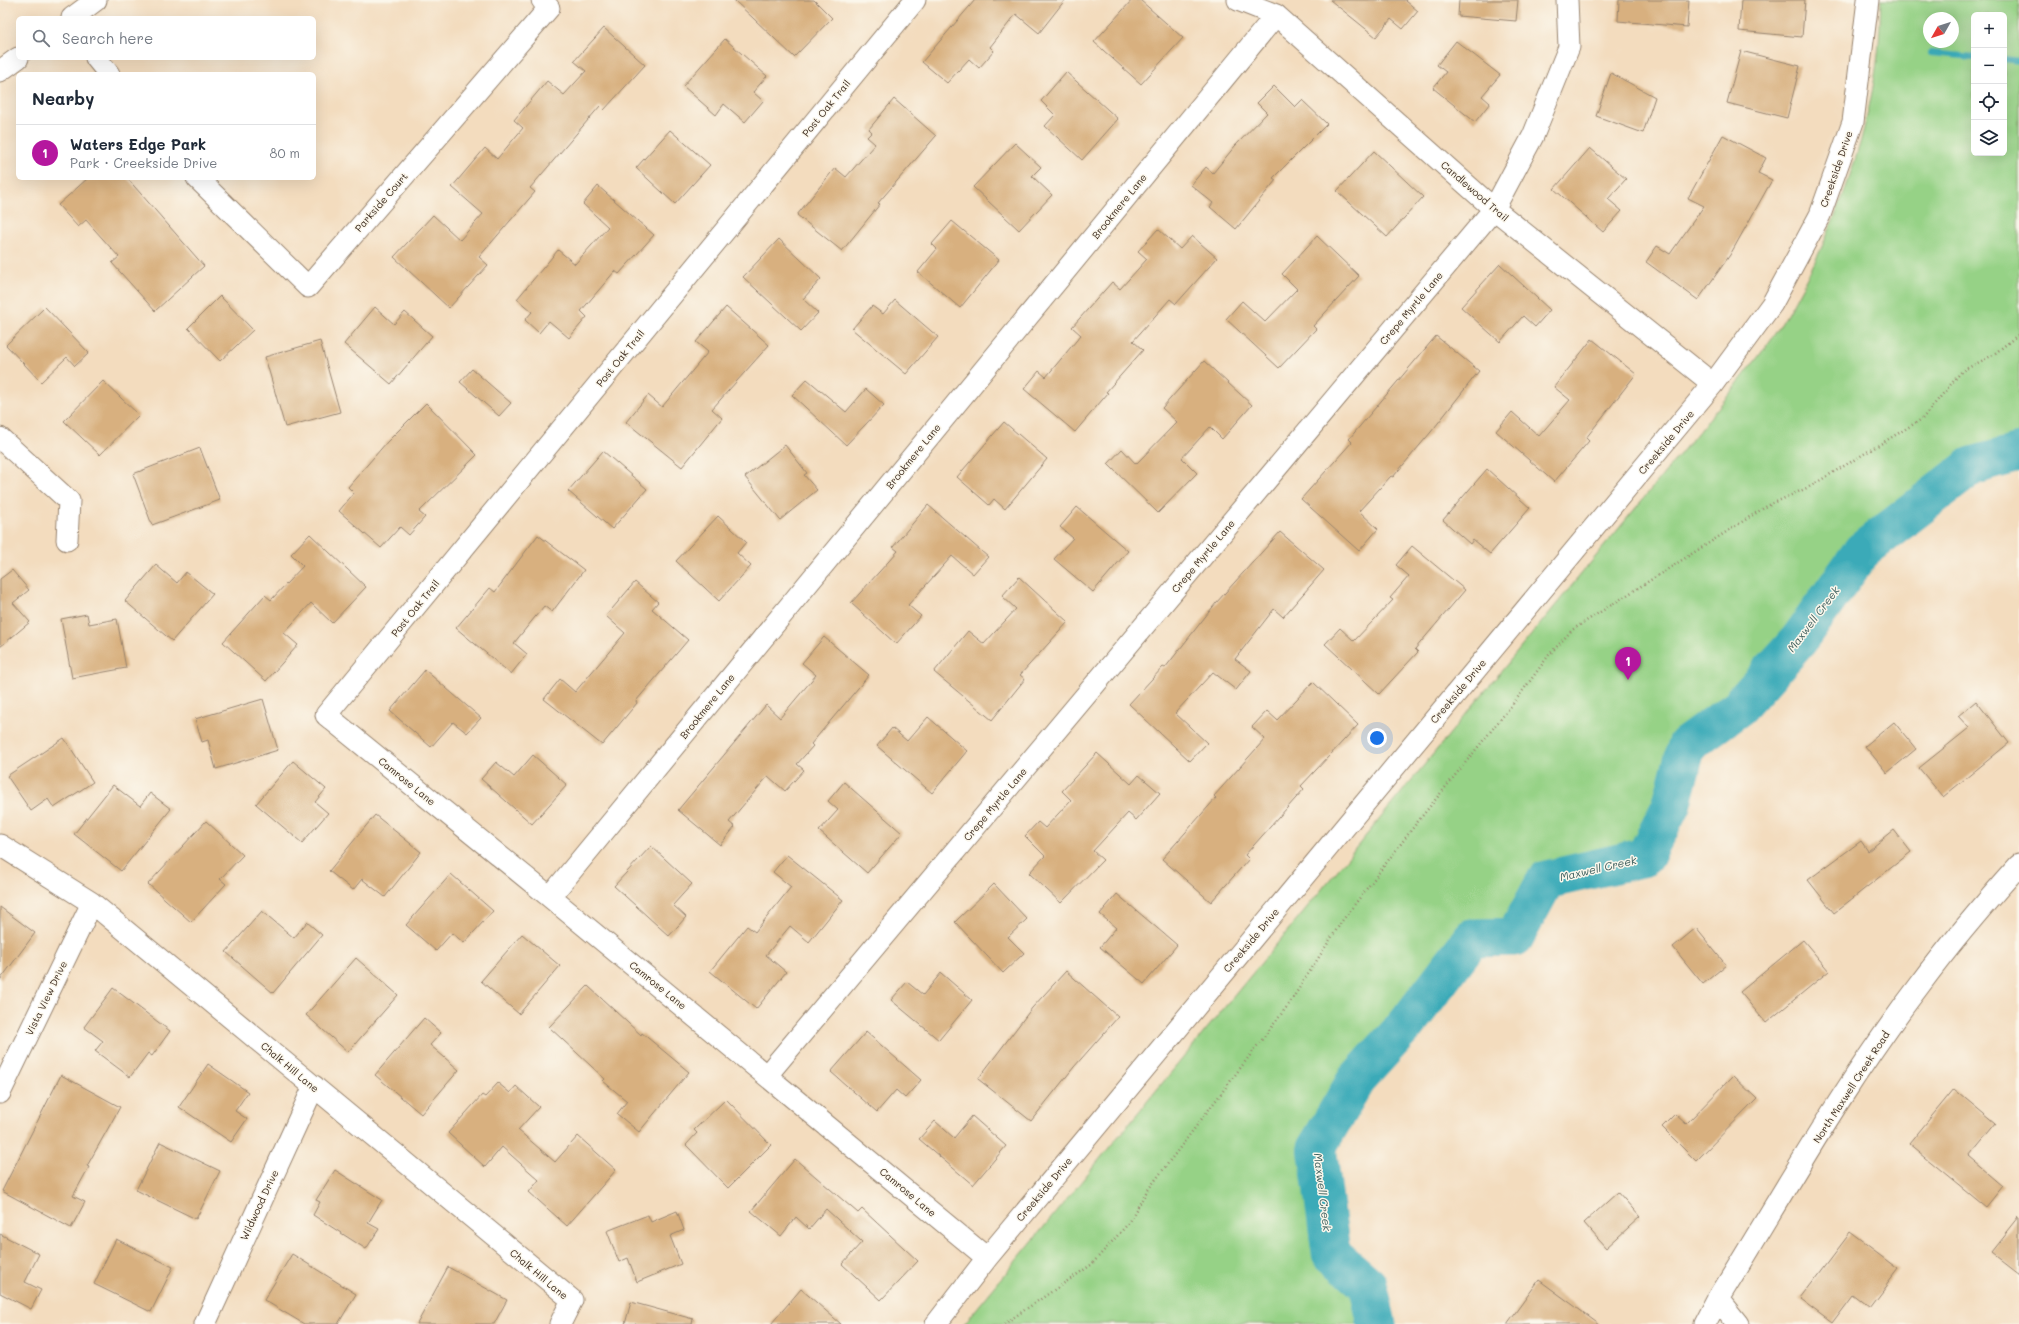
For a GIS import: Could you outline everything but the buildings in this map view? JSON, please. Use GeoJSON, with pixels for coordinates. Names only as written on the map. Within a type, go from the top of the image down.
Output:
{"type":"FeatureCollection","features":[{"type":"Feature","properties":{"kind":"street"},"geometry":{"type":"LineString","coordinates":[[75,16],[96,0]]}},
{"type":"Feature","properties":{"kind":"street","name":"Parkside Court"},"geometry":{"type":"LineString","coordinates":[[199,180],[308,287],[549,8],[542,0]]}},
{"type":"Feature","properties":{"kind":"street","name":"Post Oak Trail"},"geometry":{"type":"LineString","coordinates":[[326,715],[915,0]]}},
{"type":"Feature","properties":{"kind":"street","name":"Candlewood Trail"},"geometry":{"type":"LineString","coordinates":[[1238,0],[1276,15],[1494,209],[1713,384]]}},
{"type":"Feature","properties":{"kind":"street","name":"Crepe Myrtle Lane"},"geometry":{"type":"LineString","coordinates":[[767,1075],[1494,209],[1533,136],[1569,47],[1567,0]]}},
{"type":"Feature","properties":{"kind":"street","name":"Creekside Drive"},"geometry":{"type":"LineString","coordinates":[[936,1324],[987,1258],[1713,384],[1772,304],[1820,216],[1852,122],[1868,0]]}},
{"type":"Feature","properties":{"kind":"street","name":"Brookmere Lane"},"geometry":{"type":"LineString","coordinates":[[550,897],[1276,15]]}},
{"type":"Feature","properties":{"kind":"street"},"geometry":{"type":"LineString","coordinates":[[0,71],[16,59]]}},
{"type":"Feature","properties":{"kind":"street"},"geometry":{"type":"LineString","coordinates":[[98,60],[107,72]]}},
{"type":"Feature","properties":{"kind":"street"},"geometry":{"type":"LineString","coordinates":[[0,438],[69,501],[68,540]]}},
{"type":"Feature","properties":{"kind":"street","name":"Camrose Lane"},"geometry":{"type":"LineString","coordinates":[[326,715],[767,1075],[987,1258]]}},
{"type":"Feature","properties":{"kind":"street","name":"Chalk Hill Lane"},"geometry":{"type":"LineString","coordinates":[[0,845],[92,903],[572,1300],[560,1324]]}},
{"type":"Feature","properties":{"kind":"street","name":"North Maxwell Creek Road"},"geometry":{"type":"LineString","coordinates":[[1705,1324],[1718,1298],[1860,1070],[1918,987],[1966,925],[2019,865]]}},
{"type":"Feature","properties":{"kind":"street","name":"Vista View Drive"},"geometry":{"type":"LineString","coordinates":[[0,1093],[92,903]]}},
{"type":"Feature","properties":{"kind":"street","name":"Wildwood Drive"},"geometry":{"type":"LineString","coordinates":[[205,1324],[314,1086]]}},
{"type":"Feature","properties":{"kind":"street"},"geometry":{"type":"LineString","coordinates":[[1718,1298],[1738,1324]]}},
{"type":"Feature","properties":{"kind":"path"},"geometry":{"type":"LineString","coordinates":[[1004,1324],[1091,1265],[1126,1225],[1147,1191],[1289,1004],[1342,921],[1419,820],[1516,700],[1549,655],[1572,630],[1767,506],[1809,486],[1922,419],[1962,371],[1993,355],[2019,334]]}},
{"type":"Feature","properties":{"kind":"green space"},"geometry":{"type":"Polygon","coordinates":[[[1881,0],[2019,0],[2019,453],[1972,466],[1862,551],[1799,640],[1739,707],[1687,745],[1671,806],[1645,857],[1546,880],[1515,937],[1472,938],[1406,1025],[1356,1080],[1317,1147],[1331,1253],[1368,1285],[1376,1324],[964,1324],[1758,358],[1786,316],[1819,254],[1833,222],[1856,157],[1865,124],[1873,90],[1880,34],[1881,0]]]}},
{"type":"Feature","properties":{"kind":"waterway"},"geometry":{"type":"LineString","coordinates":[[1930,53],[1971,57]]}},
{"type":"Feature","properties":{"kind":"waterway"},"geometry":{"type":"LineString","coordinates":[[2007,59],[2019,61]]}},
{"type":"Feature","properties":{"kind":"waterway","name":"Maxwell Creek"},"geometry":{"type":"LineString","coordinates":[[1377,1324],[1368,1285],[1331,1253],[1317,1147],[1356,1080],[1406,1025],[1472,938],[1515,937],[1546,880],[1645,857],[1671,806],[1687,745],[1739,707],[1799,640],[1862,551],[1972,466],[2019,453]]}},
{"type":"Feature","properties":{"kind":"place","name":"Waters Edge Park"},"geometry":{"type":"Point","coordinates":[1628,680]}}]}
